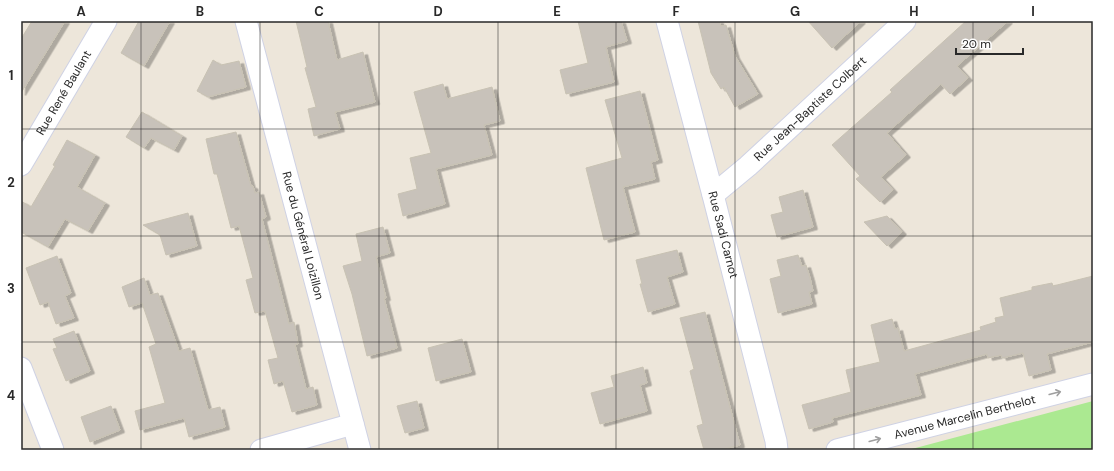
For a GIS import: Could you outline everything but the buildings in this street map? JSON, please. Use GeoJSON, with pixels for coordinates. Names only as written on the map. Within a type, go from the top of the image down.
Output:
{"type":"FeatureCollection","features":[{"type":"Feature","properties":{"kind":"street","name":"Rue René Baulant"},"geometry":{"type":"LineString","coordinates":[[21,165],[106,21]]}},
{"type":"Feature","properties":{"kind":"street","name":"Rue du Général Loizillon"},"geometry":{"type":"LineString","coordinates":[[246,21],[360,450]]}},
{"type":"Feature","properties":{"kind":"street","name":"Rue Sadi Carnot"},"geometry":{"type":"LineString","coordinates":[[667,21],[713,195],[776,441],[777,450]]}},
{"type":"Feature","properties":{"kind":"street","name":"Rue Jean-Baptiste Colbert"},"geometry":{"type":"LineString","coordinates":[[713,195],[748,166],[905,21]]}},
{"type":"Feature","properties":{"kind":"street"},"geometry":{"type":"LineString","coordinates":[[21,368],[53,450]]}},
{"type":"Feature","properties":{"kind":"street","name":"Avenue Marcelin Berthelot"},"geometry":{"type":"LineString","coordinates":[[837,450],[1093,384]]}},
{"type":"Feature","properties":{"kind":"street"},"geometry":{"type":"LineString","coordinates":[[261,450],[353,424]]}},
{"type":"Feature","properties":{"kind":"green space"},"geometry":{"type":"Polygon","coordinates":[[[1093,401],[1093,450],[908,450],[1093,401]]]}}]}
